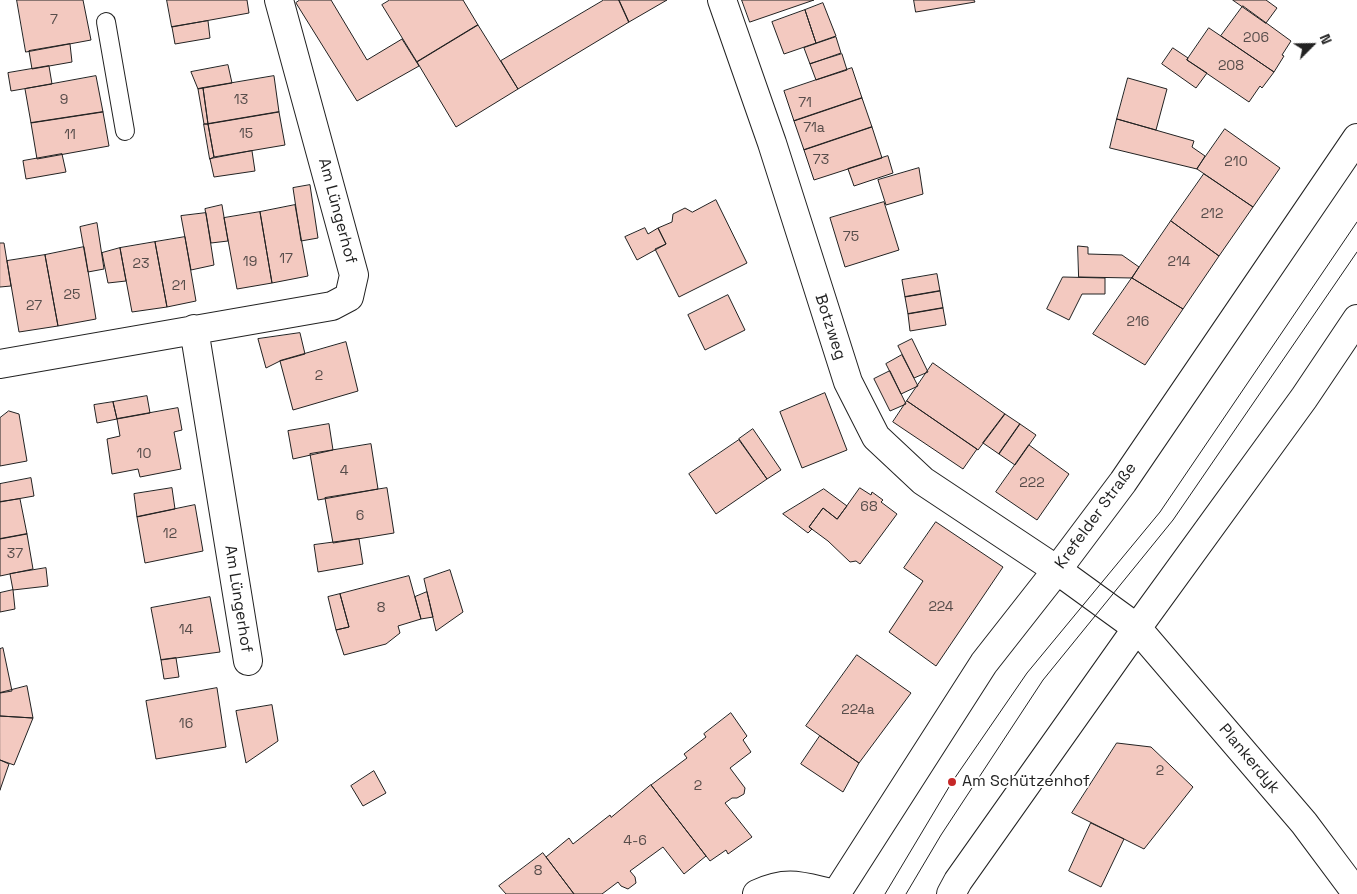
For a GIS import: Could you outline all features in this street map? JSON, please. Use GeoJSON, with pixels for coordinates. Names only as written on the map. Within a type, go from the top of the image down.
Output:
{"type":"FeatureCollection","features":[{"type":"Feature","properties":{"kind":"street","name":"Am Lüngerhof"},"geometry":{"type":"LineString","coordinates":[[0,364],[332,306],[349,297],[354,275],[279,0]]}},
{"type":"Feature","properties":{"kind":"street","name":"Botzweg"},"geometry":{"type":"LineString","coordinates":[[722,0],[772,143],[848,382],[876,437],[923,481],[1057,570],[1137,628]]}},
{"type":"Feature","properties":{"kind":"street","name":"Krefelder Straße"},"geometry":{"type":"LineString","coordinates":[[835,894],[984,663],[1123,482],[1357,138]]}},
{"type":"Feature","properties":{"kind":"street"},"geometry":{"type":"LineString","coordinates":[[951,894],[1137,628],[1304,398],[1357,319]]}},
{"type":"Feature","properties":{"kind":"street","name":"Am Lüngerhof"},"geometry":{"type":"LineString","coordinates":[[194,330],[248,661]]}},
{"type":"Feature","properties":{"kind":"street","name":"Plankerdyk"},"geometry":{"type":"LineString","coordinates":[[1137,628],[1304,823],[1356,894]]}},
{"type":"Feature","properties":{"kind":"street"},"geometry":{"type":"LineString","coordinates":[[757,894],[770,888],[791,884],[835,894]]}},
{"type":"Feature","properties":{"kind":"lane"},"geometry":{"type":"LineString","coordinates":[[106,22],[125,131]]}},
{"type":"Feature","properties":{"kind":"building"},"geometry":{"type":"Polygon","coordinates":[[[17,0],[83,0],[91,40],[26,52],[17,0]]]}},
{"type":"Feature","properties":{"kind":"building"},"geometry":{"type":"Polygon","coordinates":[[[167,0],[247,0],[249,13],[172,27],[167,0]]]}},
{"type":"Feature","properties":{"kind":"building"},"geometry":{"type":"Polygon","coordinates":[[[300,0],[331,0],[367,60],[402,39],[419,66],[357,101],[296,3],[300,0]]]}},
{"type":"Feature","properties":{"kind":"building"},"geometry":{"type":"Polygon","coordinates":[[[390,0],[463,0],[478,25],[417,62],[382,5],[390,0]]]}},
{"type":"Feature","properties":{"kind":"building"},"geometry":{"type":"Polygon","coordinates":[[[604,0],[619,0],[629,22],[518,89],[501,61],[604,0]]]}},
{"type":"Feature","properties":{"kind":"building"},"geometry":{"type":"Polygon","coordinates":[[[619,0],[667,0],[629,22],[619,0]]]}},
{"type":"Feature","properties":{"kind":"building"},"geometry":{"type":"Polygon","coordinates":[[[742,0],[814,0],[750,22],[742,0]]]}},
{"type":"Feature","properties":{"kind":"building"},"geometry":{"type":"Polygon","coordinates":[[[914,0],[974,0],[975,2],[916,12],[914,0]]]}},
{"type":"Feature","properties":{"kind":"building"},"geometry":{"type":"Polygon","coordinates":[[[1233,0],[1266,0],[1277,8],[1266,23],[1233,0]]]}},
{"type":"Feature","properties":{"kind":"building"},"geometry":{"type":"Polygon","coordinates":[[[823,3],[836,36],[816,43],[805,10],[823,3]]]}},
{"type":"Feature","properties":{"kind":"building"},"geometry":{"type":"Polygon","coordinates":[[[1243,6],[1291,41],[1274,72],[1221,36],[1243,6]]]}},
{"type":"Feature","properties":{"kind":"building"},"geometry":{"type":"Polygon","coordinates":[[[805,10],[816,43],[784,54],[772,22],[805,10]]]}},
{"type":"Feature","properties":{"kind":"building"},"geometry":{"type":"Polygon","coordinates":[[[208,21],[210,38],[175,44],[172,27],[208,21]]]}},
{"type":"Feature","properties":{"kind":"building"},"geometry":{"type":"Polygon","coordinates":[[[478,25],[518,89],[456,127],[417,62],[478,25]]]}},
{"type":"Feature","properties":{"kind":"building"},"geometry":{"type":"Polygon","coordinates":[[[1209,28],[1274,72],[1262,88],[1260,86],[1249,102],[1187,60],[1209,28]]]}},
{"type":"Feature","properties":{"kind":"building"},"geometry":{"type":"Polygon","coordinates":[[[836,37],[841,53],[810,64],[804,48],[836,37]]]}},
{"type":"Feature","properties":{"kind":"building"},"geometry":{"type":"Polygon","coordinates":[[[70,44],[72,62],[32,69],[29,51],[70,44]]]}},
{"type":"Feature","properties":{"kind":"building"},"geometry":{"type":"Polygon","coordinates":[[[1173,48],[1207,73],[1196,88],[1162,64],[1173,48]]]}},
{"type":"Feature","properties":{"kind":"building"},"geometry":{"type":"Polygon","coordinates":[[[842,54],[847,70],[816,80],[810,64],[842,54]]]}},
{"type":"Feature","properties":{"kind":"building"},"geometry":{"type":"Polygon","coordinates":[[[228,65],[232,83],[198,89],[191,72],[228,65]]]}},
{"type":"Feature","properties":{"kind":"building"},"geometry":{"type":"Polygon","coordinates":[[[49,66],[52,84],[11,91],[8,73],[49,66]]]}},
{"type":"Feature","properties":{"kind":"building"},"geometry":{"type":"Polygon","coordinates":[[[852,68],[862,98],[794,121],[784,91],[852,68]]]}},
{"type":"Feature","properties":{"kind":"building"},"geometry":{"type":"Polygon","coordinates":[[[96,76],[103,112],[31,123],[25,89],[96,76]]]}},
{"type":"Feature","properties":{"kind":"building"},"geometry":{"type":"Polygon","coordinates":[[[274,76],[279,112],[208,124],[203,88],[274,76]]]}},
{"type":"Feature","properties":{"kind":"building"},"geometry":{"type":"Polygon","coordinates":[[[1128,78],[1167,89],[1156,130],[1117,119],[1128,78]]]}},
{"type":"Feature","properties":{"kind":"building"},"geometry":{"type":"Polygon","coordinates":[[[203,88],[208,124],[204,124],[198,89],[203,88]]]}},
{"type":"Feature","properties":{"kind":"building"},"geometry":{"type":"Polygon","coordinates":[[[862,98],[872,127],[804,150],[794,121],[862,98]]]}},
{"type":"Feature","properties":{"kind":"building"},"geometry":{"type":"Polygon","coordinates":[[[103,112],[109,146],[37,159],[31,123],[103,112]]]}},
{"type":"Feature","properties":{"kind":"building"},"geometry":{"type":"Polygon","coordinates":[[[279,112],[285,145],[214,157],[208,124],[279,112]]]}},
{"type":"Feature","properties":{"kind":"building"},"geometry":{"type":"Polygon","coordinates":[[[1117,119],[1194,141],[1192,147],[1205,156],[1197,169],[1110,148],[1117,119]]]}},
{"type":"Feature","properties":{"kind":"building"},"geometry":{"type":"Polygon","coordinates":[[[204,124],[208,124],[214,157],[210,159],[204,124]]]}},
{"type":"Feature","properties":{"kind":"building"},"geometry":{"type":"Polygon","coordinates":[[[872,127],[882,158],[814,180],[804,150],[872,127]]]}},
{"type":"Feature","properties":{"kind":"building"},"geometry":{"type":"Polygon","coordinates":[[[1225,129],[1280,168],[1253,207],[1197,169],[1225,129]]]}},
{"type":"Feature","properties":{"kind":"building"},"geometry":{"type":"Polygon","coordinates":[[[252,151],[255,171],[214,177],[210,159],[252,151]]]}},
{"type":"Feature","properties":{"kind":"building"},"geometry":{"type":"Polygon","coordinates":[[[62,154],[66,172],[26,179],[23,161],[62,154]]]}},
{"type":"Feature","properties":{"kind":"building"},"geometry":{"type":"Polygon","coordinates":[[[888,156],[893,173],[854,186],[848,169],[888,156]]]}},
{"type":"Feature","properties":{"kind":"building"},"geometry":{"type":"Polygon","coordinates":[[[919,168],[923,194],[886,205],[878,180],[919,168]]]}},
{"type":"Feature","properties":{"kind":"building"},"geometry":{"type":"Polygon","coordinates":[[[1204,174],[1253,207],[1219,256],[1171,221],[1204,174]]]}},
{"type":"Feature","properties":{"kind":"building"},"geometry":{"type":"Polygon","coordinates":[[[310,185],[318,238],[301,241],[293,188],[310,185]]]}},
{"type":"Feature","properties":{"kind":"building"},"geometry":{"type":"Polygon","coordinates":[[[716,200],[747,263],[679,297],[655,249],[666,244],[658,228],[672,222],[673,214],[685,208],[692,212],[716,200]]]}},
{"type":"Feature","properties":{"kind":"building"},"geometry":{"type":"Polygon","coordinates":[[[884,202],[899,250],[845,267],[830,218],[884,202]]]}},
{"type":"Feature","properties":{"kind":"building"},"geometry":{"type":"Polygon","coordinates":[[[222,205],[228,241],[211,243],[205,209],[222,205]]]}},
{"type":"Feature","properties":{"kind":"building"},"geometry":{"type":"Polygon","coordinates":[[[295,205],[308,276],[272,283],[260,212],[295,205]]]}},
{"type":"Feature","properties":{"kind":"building"},"geometry":{"type":"Polygon","coordinates":[[[260,212],[272,283],[237,289],[224,218],[260,212]]]}},
{"type":"Feature","properties":{"kind":"building"},"geometry":{"type":"Polygon","coordinates":[[[206,213],[214,265],[191,270],[181,216],[206,213]]]}},
{"type":"Feature","properties":{"kind":"building"},"geometry":{"type":"Polygon","coordinates":[[[1171,221],[1219,256],[1183,309],[1132,278],[1171,221]]]}},
{"type":"Feature","properties":{"kind":"building"},"geometry":{"type":"Polygon","coordinates":[[[97,223],[104,269],[88,272],[80,227],[97,223]]]}},
{"type":"Feature","properties":{"kind":"building"},"geometry":{"type":"Polygon","coordinates":[[[645,228],[648,234],[658,228],[666,244],[637,260],[625,237],[645,228]]]}},
{"type":"Feature","properties":{"kind":"building"},"geometry":{"type":"Polygon","coordinates":[[[185,237],[196,301],[167,307],[155,242],[185,237]]]}},
{"type":"Feature","properties":{"kind":"building"},"geometry":{"type":"Polygon","coordinates":[[[155,242],[167,307],[132,312],[120,248],[155,242]]]}},
{"type":"Feature","properties":{"kind":"building"},"geometry":{"type":"Polygon","coordinates":[[[0,243],[4,243],[11,286],[0,287],[0,243]]]}},
{"type":"Feature","properties":{"kind":"building"},"geometry":{"type":"Polygon","coordinates":[[[1078,246],[1088,247],[1088,254],[1122,255],[1139,267],[1132,278],[1079,277],[1078,246]]]}},
{"type":"Feature","properties":{"kind":"building"},"geometry":{"type":"Polygon","coordinates":[[[84,247],[96,319],[58,326],[45,255],[84,247]]]}},
{"type":"Feature","properties":{"kind":"building"},"geometry":{"type":"Polygon","coordinates":[[[120,248],[126,281],[108,283],[102,253],[120,248]]]}},
{"type":"Feature","properties":{"kind":"building"},"geometry":{"type":"Polygon","coordinates":[[[45,255],[58,326],[19,332],[7,261],[45,255]]]}},
{"type":"Feature","properties":{"kind":"building"},"geometry":{"type":"Polygon","coordinates":[[[937,274],[940,291],[905,297],[902,280],[937,274]]]}},
{"type":"Feature","properties":{"kind":"building"},"geometry":{"type":"Polygon","coordinates":[[[1063,277],[1105,278],[1105,294],[1082,294],[1069,320],[1047,309],[1063,277]]]}},
{"type":"Feature","properties":{"kind":"building"},"geometry":{"type":"Polygon","coordinates":[[[1132,278],[1183,309],[1145,365],[1093,334],[1132,278]]]}},
{"type":"Feature","properties":{"kind":"building"},"geometry":{"type":"Polygon","coordinates":[[[940,291],[943,308],[908,314],[905,297],[940,291]]]}},
{"type":"Feature","properties":{"kind":"building"},"geometry":{"type":"Polygon","coordinates":[[[728,295],[745,330],[705,350],[688,315],[728,295]]]}},
{"type":"Feature","properties":{"kind":"building"},"geometry":{"type":"Polygon","coordinates":[[[943,308],[946,325],[910,331],[908,314],[943,308]]]}},
{"type":"Feature","properties":{"kind":"building"},"geometry":{"type":"Polygon","coordinates":[[[300,333],[305,354],[280,361],[266,368],[258,339],[300,333]]]}},
{"type":"Feature","properties":{"kind":"building"},"geometry":{"type":"Polygon","coordinates":[[[912,339],[928,372],[914,378],[898,346],[912,339]]]}},
{"type":"Feature","properties":{"kind":"building"},"geometry":{"type":"Polygon","coordinates":[[[346,342],[358,391],[293,410],[280,361],[346,342]]]}},
{"type":"Feature","properties":{"kind":"building"},"geometry":{"type":"Polygon","coordinates":[[[902,355],[918,386],[901,394],[886,364],[902,355]]]}},
{"type":"Feature","properties":{"kind":"building"},"geometry":{"type":"Polygon","coordinates":[[[933,363],[1005,414],[978,450],[907,401],[933,363]]]}},
{"type":"Feature","properties":{"kind":"building"},"geometry":{"type":"Polygon","coordinates":[[[890,371],[906,404],[890,411],[874,379],[890,371]]]}},
{"type":"Feature","properties":{"kind":"building"},"geometry":{"type":"Polygon","coordinates":[[[825,393],[847,450],[802,468],[780,412],[825,393]]]}},
{"type":"Feature","properties":{"kind":"building"},"geometry":{"type":"Polygon","coordinates":[[[147,396],[150,413],[117,419],[113,402],[147,396]]]}},
{"type":"Feature","properties":{"kind":"building"},"geometry":{"type":"Polygon","coordinates":[[[907,401],[977,449],[963,469],[893,422],[907,401]]]}},
{"type":"Feature","properties":{"kind":"building"},"geometry":{"type":"Polygon","coordinates":[[[113,402],[117,419],[97,423],[94,405],[113,402]]]}},
{"type":"Feature","properties":{"kind":"building"},"geometry":{"type":"Polygon","coordinates":[[[178,408],[182,430],[174,432],[181,469],[140,477],[138,469],[112,474],[107,439],[120,436],[117,419],[178,408]]]}},
{"type":"Feature","properties":{"kind":"building"},"geometry":{"type":"Polygon","coordinates":[[[9,411],[19,414],[27,461],[0,466],[0,418],[9,411]]]}},
{"type":"Feature","properties":{"kind":"building"},"geometry":{"type":"Polygon","coordinates":[[[1005,414],[1020,424],[999,454],[983,443],[1005,414]]]}},
{"type":"Feature","properties":{"kind":"building"},"geometry":{"type":"Polygon","coordinates":[[[329,424],[333,450],[293,459],[288,431],[329,424]]]}},
{"type":"Feature","properties":{"kind":"building"},"geometry":{"type":"Polygon","coordinates":[[[1020,424],[1036,435],[1015,465],[999,454],[1020,424]]]}},
{"type":"Feature","properties":{"kind":"building"},"geometry":{"type":"Polygon","coordinates":[[[753,429],[781,470],[767,479],[739,439],[753,429]]]}},
{"type":"Feature","properties":{"kind":"building"},"geometry":{"type":"Polygon","coordinates":[[[739,440],[767,479],[716,514],[689,474],[739,440]]]}},
{"type":"Feature","properties":{"kind":"building"},"geometry":{"type":"Polygon","coordinates":[[[371,444],[378,489],[318,500],[310,454],[371,444]]]}},
{"type":"Feature","properties":{"kind":"building"},"geometry":{"type":"Polygon","coordinates":[[[1029,445],[1069,474],[1037,520],[996,492],[1029,445]]]}},
{"type":"Feature","properties":{"kind":"building"},"geometry":{"type":"Polygon","coordinates":[[[31,478],[34,496],[0,502],[0,484],[31,478]]]}},
{"type":"Feature","properties":{"kind":"building"},"geometry":{"type":"Polygon","coordinates":[[[172,488],[175,509],[137,517],[134,494],[172,488]]]}},
{"type":"Feature","properties":{"kind":"building"},"geometry":{"type":"Polygon","coordinates":[[[387,488],[394,533],[333,543],[325,498],[387,488]]]}},
{"type":"Feature","properties":{"kind":"building"},"geometry":{"type":"Polygon","coordinates":[[[860,488],[871,495],[872,492],[883,500],[881,502],[897,514],[860,564],[856,561],[850,562],[828,541],[809,527],[823,508],[837,519],[860,488]]]}},
{"type":"Feature","properties":{"kind":"building"},"geometry":{"type":"Polygon","coordinates":[[[824,489],[847,506],[837,519],[823,508],[809,527],[812,529],[808,533],[783,514],[824,489]]]}},
{"type":"Feature","properties":{"kind":"building"},"geometry":{"type":"Polygon","coordinates":[[[20,499],[27,534],[0,539],[0,502],[20,499]]]}},
{"type":"Feature","properties":{"kind":"building"},"geometry":{"type":"Polygon","coordinates":[[[195,505],[203,551],[145,563],[137,517],[195,505]]]}},
{"type":"Feature","properties":{"kind":"building"},"geometry":{"type":"Polygon","coordinates":[[[936,522],[1003,567],[936,666],[889,632],[923,581],[904,568],[936,522]]]}},
{"type":"Feature","properties":{"kind":"building"},"geometry":{"type":"Polygon","coordinates":[[[27,534],[33,569],[0,576],[0,539],[27,534]]]}},
{"type":"Feature","properties":{"kind":"building"},"geometry":{"type":"Polygon","coordinates":[[[359,539],[363,564],[318,572],[314,545],[359,539]]]}},
{"type":"Feature","properties":{"kind":"building"},"geometry":{"type":"Polygon","coordinates":[[[46,568],[48,586],[13,590],[10,574],[46,568]]]}},
{"type":"Feature","properties":{"kind":"building"},"geometry":{"type":"Polygon","coordinates":[[[450,570],[463,612],[436,631],[424,579],[450,570]]]}},
{"type":"Feature","properties":{"kind":"building"},"geometry":{"type":"Polygon","coordinates":[[[409,576],[421,619],[398,626],[400,633],[386,644],[344,655],[336,630],[349,627],[340,594],[409,576]]]}},
{"type":"Feature","properties":{"kind":"building"},"geometry":{"type":"Polygon","coordinates":[[[13,590],[15,609],[0,612],[0,593],[13,590]]]}},
{"type":"Feature","properties":{"kind":"building"},"geometry":{"type":"Polygon","coordinates":[[[427,592],[433,617],[421,619],[415,597],[427,592]]]}},
{"type":"Feature","properties":{"kind":"building"},"geometry":{"type":"Polygon","coordinates":[[[340,594],[349,627],[336,630],[328,597],[340,594]]]}},
{"type":"Feature","properties":{"kind":"building"},"geometry":{"type":"Polygon","coordinates":[[[210,597],[220,652],[161,660],[151,608],[210,597]]]}},
{"type":"Feature","properties":{"kind":"building"},"geometry":{"type":"Polygon","coordinates":[[[3,648],[12,691],[0,693],[0,649],[3,648]]]}},
{"type":"Feature","properties":{"kind":"building"},"geometry":{"type":"Polygon","coordinates":[[[857,655],[911,693],[859,763],[806,726],[857,655]]]}},
{"type":"Feature","properties":{"kind":"building"},"geometry":{"type":"Polygon","coordinates":[[[176,658],[179,677],[164,679],[161,660],[176,658]]]}},
{"type":"Feature","properties":{"kind":"building"},"geometry":{"type":"Polygon","coordinates":[[[27,686],[33,718],[0,716],[0,693],[27,686]]]}},
{"type":"Feature","properties":{"kind":"building"},"geometry":{"type":"Polygon","coordinates":[[[217,688],[226,747],[156,759],[146,701],[217,688]]]}},
{"type":"Feature","properties":{"kind":"building"},"geometry":{"type":"Polygon","coordinates":[[[272,705],[278,741],[246,763],[236,711],[272,705]]]}},
{"type":"Feature","properties":{"kind":"building"},"geometry":{"type":"Polygon","coordinates":[[[731,713],[747,736],[743,740],[751,752],[730,768],[745,788],[744,794],[737,798],[732,798],[725,803],[752,837],[728,854],[726,850],[710,861],[651,785],[687,758],[684,754],[706,737],[704,734],[731,713]]]}},
{"type":"Feature","properties":{"kind":"building"},"geometry":{"type":"Polygon","coordinates":[[[0,716],[33,718],[14,765],[0,760],[0,716]]]}},
{"type":"Feature","properties":{"kind":"building"},"geometry":{"type":"Polygon","coordinates":[[[820,736],[859,763],[843,792],[801,764],[820,736]]]}},
{"type":"Feature","properties":{"kind":"building"},"geometry":{"type":"Polygon","coordinates":[[[1117,743],[1151,747],[1193,787],[1144,849],[1072,813],[1117,743]]]}},
{"type":"Feature","properties":{"kind":"building"},"geometry":{"type":"Polygon","coordinates":[[[0,760],[9,764],[0,790],[0,760]]]}},
{"type":"Feature","properties":{"kind":"building"},"geometry":{"type":"Polygon","coordinates":[[[374,771],[386,793],[363,806],[351,786],[374,771]]]}},
{"type":"Feature","properties":{"kind":"building"},"geometry":{"type":"Polygon","coordinates":[[[651,785],[706,856],[684,874],[663,847],[630,871],[635,877],[636,883],[628,889],[621,886],[618,882],[602,894],[574,894],[546,857],[569,838],[573,844],[651,785]]]}},
{"type":"Feature","properties":{"kind":"building"},"geometry":{"type":"Polygon","coordinates":[[[1091,823],[1124,839],[1101,887],[1069,871],[1091,823]]]}},
{"type":"Feature","properties":{"kind":"building"},"geometry":{"type":"Polygon","coordinates":[[[543,853],[574,894],[506,894],[499,886],[543,853]]]}},
{"type":"Feature","properties":{"kind":"tram line"},"geometry":{"type":"LineString","coordinates":[[885,894],[952,782],[1027,673],[1160,512],[1357,222]]}},
{"type":"Feature","properties":{"kind":"tram line"},"geometry":{"type":"LineString","coordinates":[[906,894],[941,835],[1043,680],[1173,520],[1357,252]]}},
{"type":"Feature","properties":{"kind":"place","name":"Am Schützenhof"},"geometry":{"type":"Point","coordinates":[952,782]}}]}
